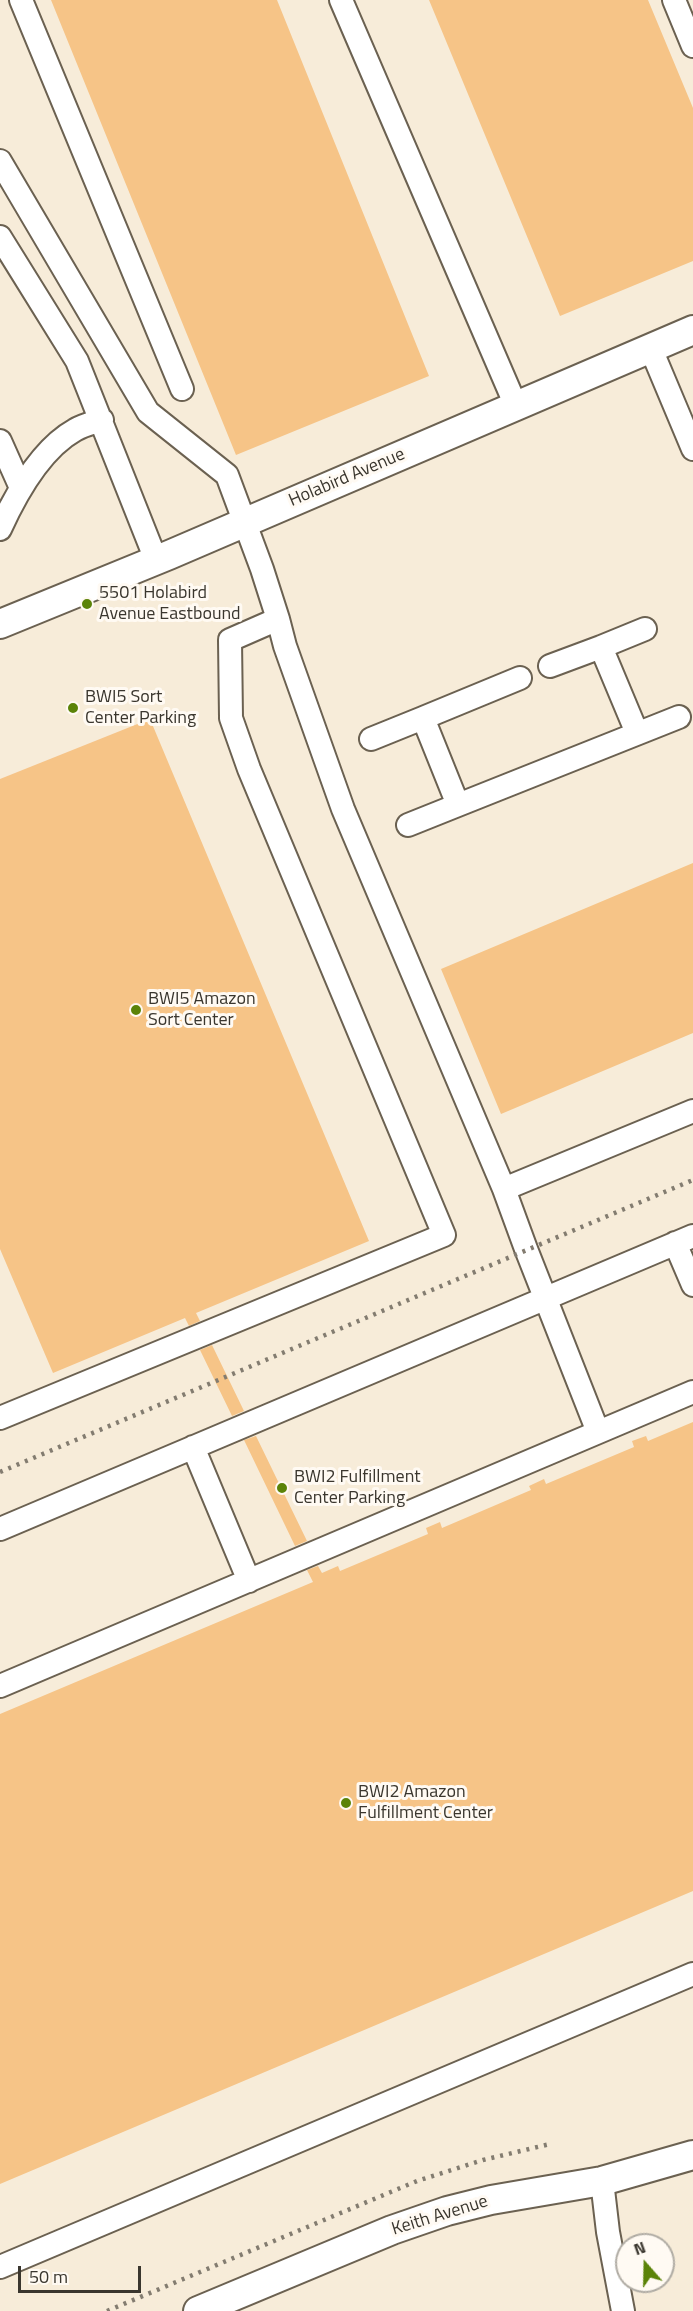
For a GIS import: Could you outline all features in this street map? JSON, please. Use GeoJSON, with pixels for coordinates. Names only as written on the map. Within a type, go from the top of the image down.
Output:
{"type":"FeatureCollection","features":[{"type":"Feature","properties":{"kind":"main road","name":"Holabird Avenue"},"geometry":{"type":"LineString","coordinates":[[0,624],[244,523],[693,330]]}},
{"type":"Feature","properties":{"kind":"main road"},"geometry":{"type":"LineString","coordinates":[[651,349],[693,338]]}},
{"type":"Feature","properties":{"kind":"main road","name":"Keith Avenue"},"geometry":{"type":"LineString","coordinates":[[198,2311],[392,2230],[447,2211],[491,2199],[602,2181],[693,2155]]}},
{"type":"Feature","properties":{"kind":"street"},"geometry":{"type":"LineString","coordinates":[[21,0],[182,389]]}},
{"type":"Feature","properties":{"kind":"street"},"geometry":{"type":"LineString","coordinates":[[341,0],[516,406]]}},
{"type":"Feature","properties":{"kind":"street"},"geometry":{"type":"LineString","coordinates":[[674,0],[693,46]]}},
{"type":"Feature","properties":{"kind":"street"},"geometry":{"type":"LineString","coordinates":[[0,161],[148,412],[227,475],[343,809],[504,1189],[598,1432]]}},
{"type":"Feature","properties":{"kind":"street"},"geometry":{"type":"LineString","coordinates":[[0,237],[77,361],[156,560]]}},
{"type":"Feature","properties":{"kind":"street"},"geometry":{"type":"LineString","coordinates":[[651,349],[693,449]]}},
{"type":"Feature","properties":{"kind":"street"},"geometry":{"type":"LineString","coordinates":[[0,529],[21,488],[54,446],[76,429],[102,420]]}},
{"type":"Feature","properties":{"kind":"street"},"geometry":{"type":"LineString","coordinates":[[0,441],[21,488]]}},
{"type":"Feature","properties":{"kind":"street"},"geometry":{"type":"LineString","coordinates":[[0,1418],[444,1235],[249,769],[231,718],[230,640],[278,619]]}},
{"type":"Feature","properties":{"kind":"street"},"geometry":{"type":"LineString","coordinates":[[550,666],[645,629]]}},
{"type":"Feature","properties":{"kind":"street"},"geometry":{"type":"LineString","coordinates":[[600,646],[637,734]]}},
{"type":"Feature","properties":{"kind":"street"},"geometry":{"type":"LineString","coordinates":[[371,739],[520,678]]}},
{"type":"Feature","properties":{"kind":"street"},"geometry":{"type":"LineString","coordinates":[[408,825],[678,717]]}},
{"type":"Feature","properties":{"kind":"street"},"geometry":{"type":"LineString","coordinates":[[423,718],[458,805]]}},
{"type":"Feature","properties":{"kind":"street"},"geometry":{"type":"LineString","coordinates":[[504,1189],[693,1111]]}},
{"type":"Feature","properties":{"kind":"street"},"geometry":{"type":"LineString","coordinates":[[0,1528],[684,1240],[693,1285]]}},
{"type":"Feature","properties":{"kind":"street"},"geometry":{"type":"LineString","coordinates":[[0,1686],[693,1392]]}},
{"type":"Feature","properties":{"kind":"street"},"geometry":{"type":"LineString","coordinates":[[193,1447],[249,1581]]}},
{"type":"Feature","properties":{"kind":"street"},"geometry":{"type":"LineString","coordinates":[[0,2267],[693,1974]]}},
{"type":"Feature","properties":{"kind":"street"},"geometry":{"type":"LineString","coordinates":[[602,2181],[608,2232],[623,2311]]}},
{"type":"Feature","properties":{"kind":"building"},"geometry":{"type":"Polygon","coordinates":[[[51,0],[277,0],[429,376],[236,455],[51,0]]]}},
{"type":"Feature","properties":{"kind":"building"},"geometry":{"type":"Polygon","coordinates":[[[429,0],[648,0],[693,108],[693,261],[560,316],[429,0]]]}},
{"type":"Feature","properties":{"kind":"building","name":"BWI5 Amazon Sort Center"},"geometry":{"type":"Polygon","coordinates":[[[150,719],[369,1241],[196,1313],[200,1321],[189,1326],[185,1318],[53,1373],[0,1249],[0,779],[150,719]]]}},
{"type":"Feature","properties":{"kind":"building"},"geometry":{"type":"Polygon","coordinates":[[[693,863],[693,1033],[501,1114],[441,969],[693,863]]]}},
{"type":"Feature","properties":{"kind":"building"},"geometry":{"type":"Polygon","coordinates":[[[212,1345],[244,1411],[232,1416],[200,1350],[212,1345]]]}},
{"type":"Feature","properties":{"kind":"building","name":"BWI2 Amazon Fulfillment Center"},"geometry":{"type":"Polygon","coordinates":[[[693,1422],[693,1891],[0,2184],[0,1714],[313,1582],[307,1570],[318,1566],[322,1573],[338,1566],[340,1571],[428,1534],[426,1528],[440,1522],[442,1528],[531,1490],[529,1486],[544,1479],[546,1484],[634,1447],[632,1441],[646,1436],[648,1441],[693,1422]]]}},
{"type":"Feature","properties":{"kind":"building"},"geometry":{"type":"Polygon","coordinates":[[[256,1436],[307,1541],[295,1546],[244,1440],[256,1436]]]}},
{"type":"Feature","properties":{"kind":"railway"},"geometry":{"type":"LineString","coordinates":[[0,1472],[693,1180]]}},
{"type":"Feature","properties":{"kind":"railway"},"geometry":{"type":"LineString","coordinates":[[107,2311],[417,2181],[483,2160],[550,2144]]}},
{"type":"Feature","properties":{"kind":"place","name":"5501 Holabird Avenue Eastbound"},"geometry":{"type":"Point","coordinates":[87,604]}},
{"type":"Feature","properties":{"kind":"place","name":"BWI5 Sort Center Parking"},"geometry":{"type":"Point","coordinates":[73,708]}},
{"type":"Feature","properties":{"kind":"place","name":"BWI5 Amazon Sort Center"},"geometry":{"type":"Point","coordinates":[136,1010]}},
{"type":"Feature","properties":{"kind":"place","name":"BWI2 Fulfillment Center Parking"},"geometry":{"type":"Point","coordinates":[282,1488]}},
{"type":"Feature","properties":{"kind":"place","name":"BWI2 Amazon Fulfillment Center"},"geometry":{"type":"Point","coordinates":[346,1803]}}]}
